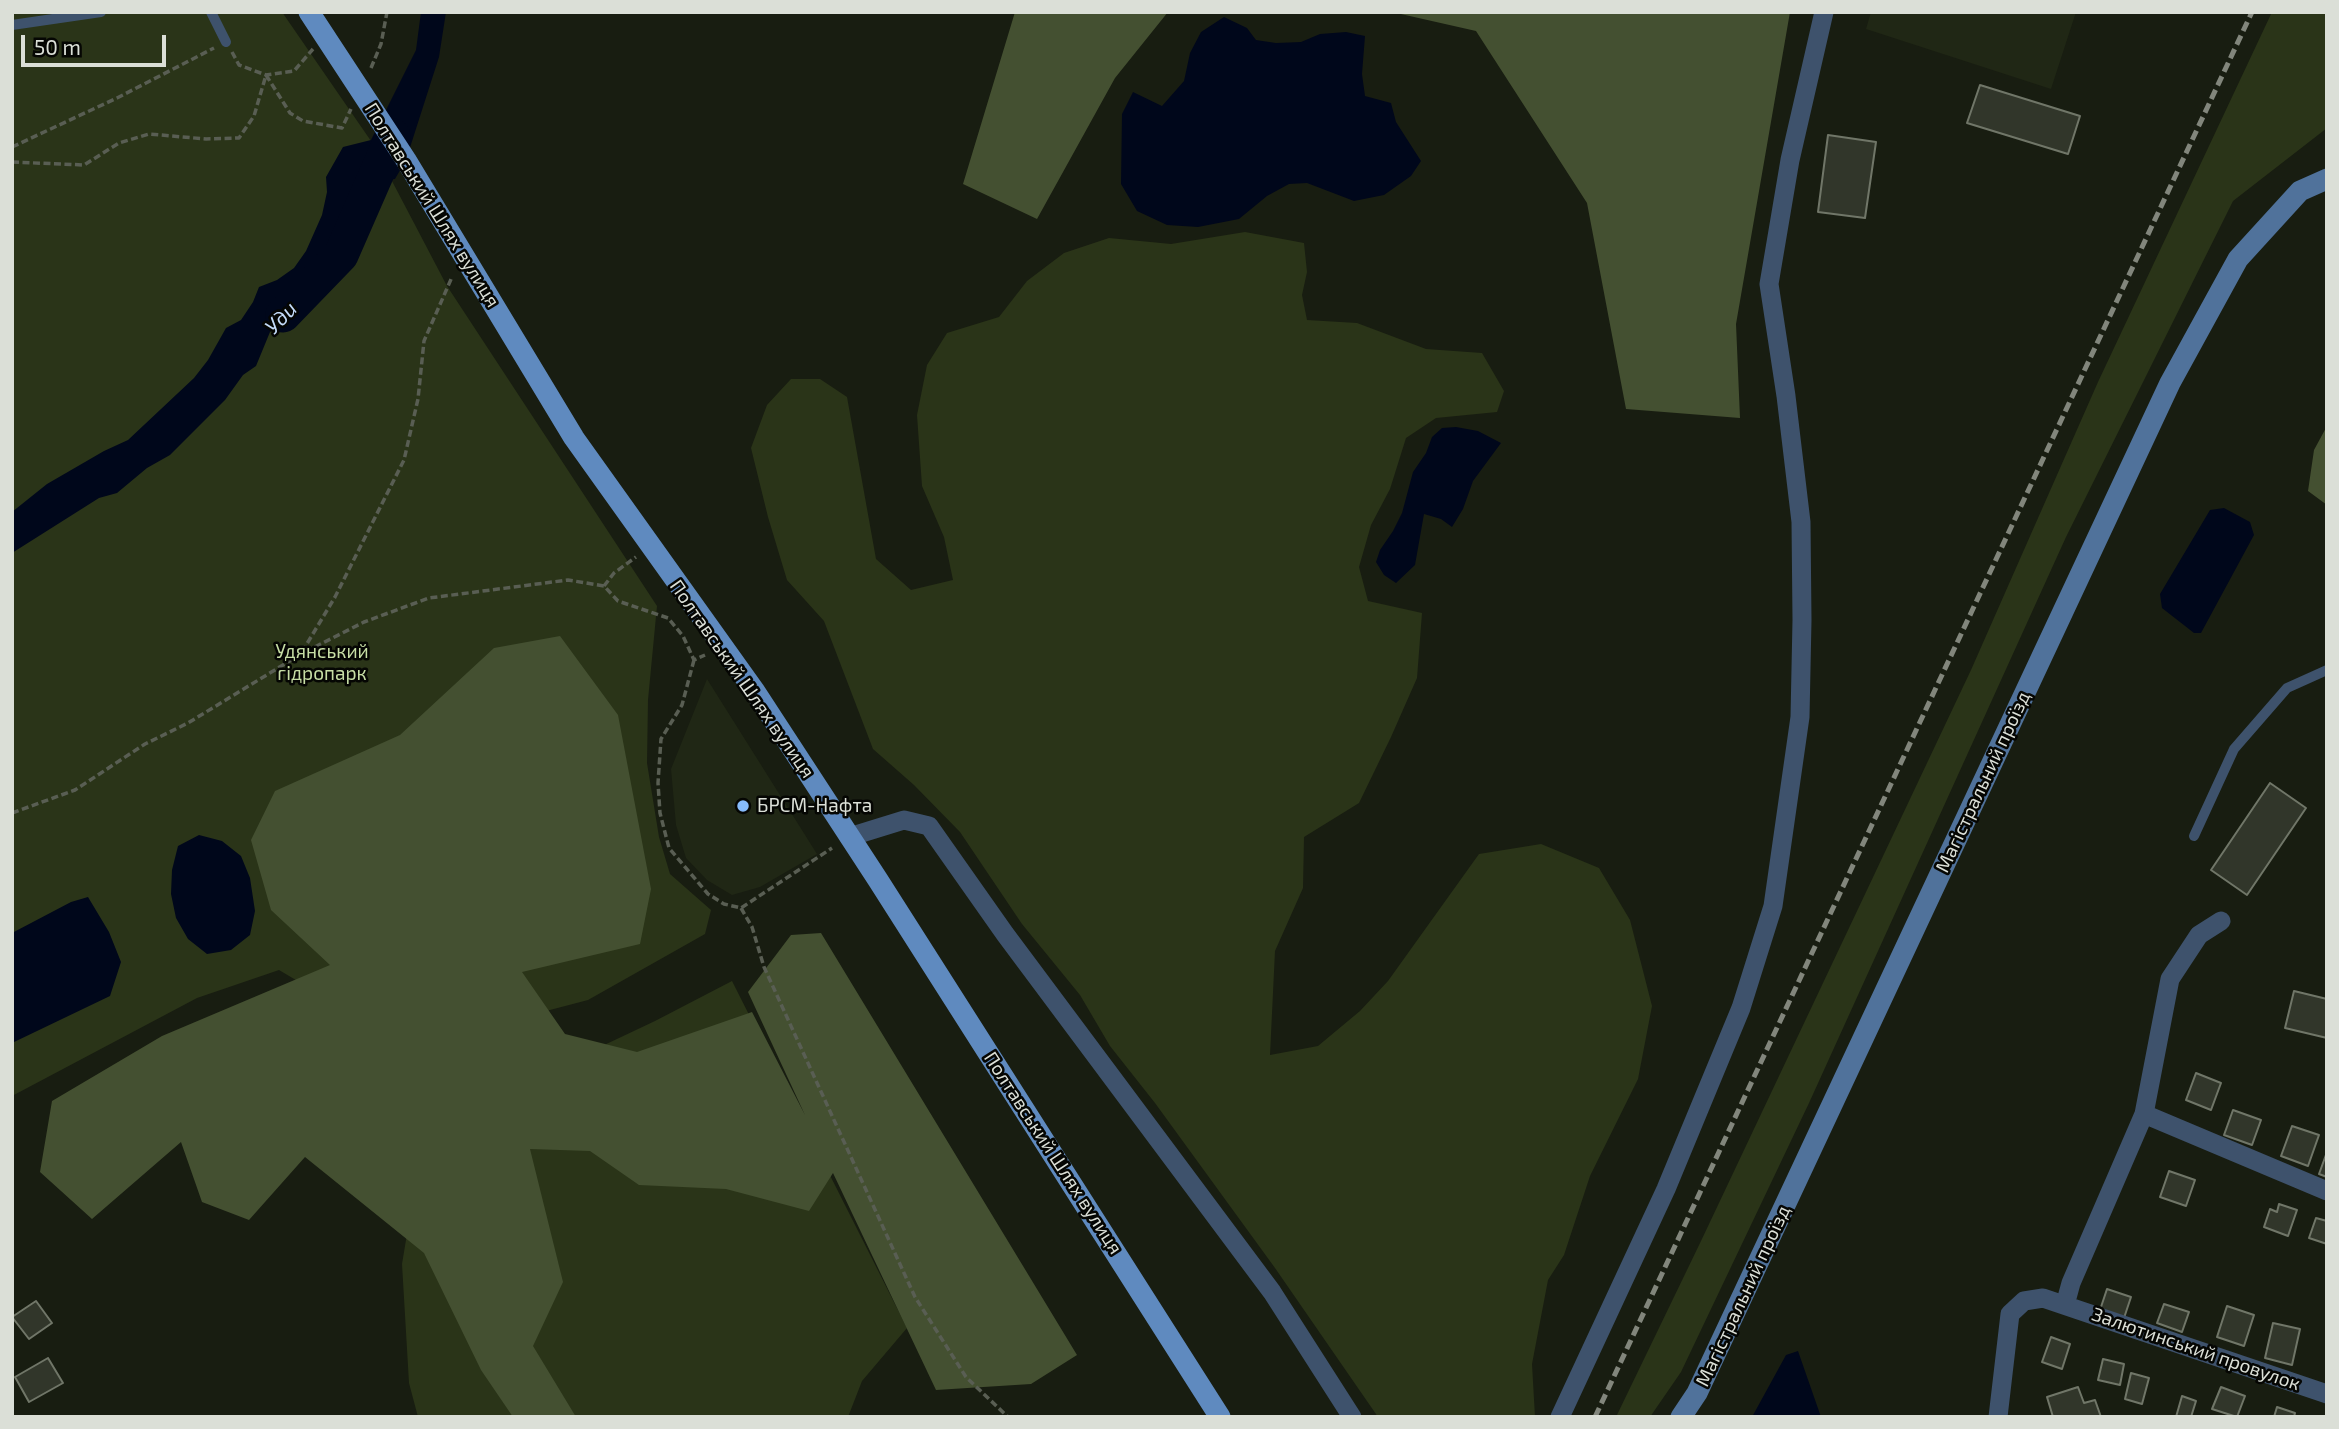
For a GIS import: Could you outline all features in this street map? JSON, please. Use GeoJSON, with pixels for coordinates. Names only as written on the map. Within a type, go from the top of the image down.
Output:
{"type":"FeatureCollection","features":[{"type":"Feature","properties":{"kind":"main road","name":"Полтавський Шлях вулиця"},"geometry":{"type":"LineString","coordinates":[[309,12],[406,160],[574,438],[754,690],[1220,1417]]}},
{"type":"Feature","properties":{"kind":"main road","name":"Магістральний проїзд"},"geometry":{"type":"LineString","coordinates":[[1681,1417],[1697,1393],[2170,383],[2238,259],[2300,191],[2327,179]]}},
{"type":"Feature","properties":{"kind":"street"},"geometry":{"type":"LineString","coordinates":[[1560,1417],[1672,1176],[1741,1008],[1773,905],[1800,717],[1802,583],[1801,522],[1769,284],[1790,160],[1824,12]]}},
{"type":"Feature","properties":{"kind":"street"},"geometry":{"type":"LineString","coordinates":[[849,836],[904,820],[929,826],[1005,934],[1272,1292],[1352,1417]]}},
{"type":"Feature","properties":{"kind":"street"},"geometry":{"type":"LineString","coordinates":[[2065,1305],[2071,1283],[2144,1114],[2170,979],[2199,935],[2221,921]]}},
{"type":"Feature","properties":{"kind":"street"},"geometry":{"type":"LineString","coordinates":[[2144,1114],[2327,1191]]}},
{"type":"Feature","properties":{"kind":"street","name":"Залютинський провулок"},"geometry":{"type":"LineString","coordinates":[[1998,1417],[2010,1314],[2024,1301],[2043,1298],[2327,1394]]}},
{"type":"Feature","properties":{"kind":"lane"},"geometry":{"type":"LineString","coordinates":[[12,26],[101,12]]}},
{"type":"Feature","properties":{"kind":"lane"},"geometry":{"type":"LineString","coordinates":[[211,12],[226,41]]}},
{"type":"Feature","properties":{"kind":"lane"},"geometry":{"type":"LineString","coordinates":[[2194,836],[2234,749],[2287,688],[2327,670]]}},
{"type":"Feature","properties":{"kind":"path"},"geometry":{"type":"LineString","coordinates":[[12,147],[117,98],[226,41],[239,65],[266,75],[294,71],[319,42]]}},
{"type":"Feature","properties":{"kind":"path"},"geometry":{"type":"LineString","coordinates":[[12,162],[85,165],[119,143],[149,134],[206,139],[239,138],[254,116],[266,75]]}},
{"type":"Feature","properties":{"kind":"path"},"geometry":{"type":"LineString","coordinates":[[301,654],[335,597],[404,460],[418,399],[424,341],[447,285],[464,257]]}},
{"type":"Feature","properties":{"kind":"path"},"geometry":{"type":"LineString","coordinates":[[604,586],[614,573],[650,547]]}},
{"type":"Feature","properties":{"kind":"path"},"geometry":{"type":"LineString","coordinates":[[12,813],[75,790],[145,744],[188,723],[301,654],[364,622],[429,598],[568,580],[604,586],[618,601],[668,618],[683,636],[694,660],[682,705],[661,739],[658,783],[660,813],[669,848],[708,894],[724,904],[741,908],[849,836]]}},
{"type":"Feature","properties":{"kind":"path"},"geometry":{"type":"LineString","coordinates":[[694,660],[723,647]]}},
{"type":"Feature","properties":{"kind":"path"},"geometry":{"type":"LineString","coordinates":[[741,908],[764,967],[915,1297],[966,1377],[1007,1417]]}},
{"type":"Feature","properties":{"kind":"shaded area"},"geometry":{"type":"Polygon","coordinates":[[[1015,12],[1168,12],[1115,78],[1037,219],[963,184],[1015,12]]]}},
{"type":"Feature","properties":{"kind":"shaded area"},"geometry":{"type":"Polygon","coordinates":[[[1392,12],[1790,12],[1736,324],[1740,418],[1626,409],[1587,203],[1476,31],[1392,12]]]}},
{"type":"Feature","properties":{"kind":"shaded area"},"geometry":{"type":"Polygon","coordinates":[[[1871,12],[2076,12],[2051,89],[1866,29],[1871,12]]]}},
{"type":"Feature","properties":{"kind":"shaded area"},"geometry":{"type":"Polygon","coordinates":[[[2327,426],[2327,505],[2308,491],[2314,450],[2327,426]]]}},
{"type":"Feature","properties":{"kind":"shaded area"},"geometry":{"type":"Polygon","coordinates":[[[560,636],[618,715],[651,889],[640,944],[522,972],[565,1034],[637,1052],[752,1012],[805,1115],[748,992],[791,935],[821,933],[1077,1355],[1031,1384],[936,1390],[833,1173],[809,1211],[726,1189],[639,1185],[590,1151],[530,1149],[563,1282],[533,1346],[576,1417],[513,1417],[481,1370],[424,1253],[305,1157],[249,1220],[202,1202],[181,1142],[92,1219],[40,1172],[52,1101],[162,1036],[330,965],[271,910],[251,840],[275,791],[400,735],[494,648],[560,636]]]}},
{"type":"Feature","properties":{"kind":"shaded area"},"geometry":{"type":"Polygon","coordinates":[[[707,679],[817,854],[760,887],[732,895],[707,880],[686,858],[676,825],[671,769],[707,679]]]}},
{"type":"Feature","properties":{"kind":"green space","name":"Удянський гідропарк"},"geometry":{"type":"Polygon","coordinates":[[[12,12],[282,12],[371,141],[447,286],[657,606],[648,700],[647,763],[659,837],[670,874],[711,910],[705,934],[588,1000],[451,1036],[375,1027],[279,970],[197,998],[12,1096],[12,12]]]}},
{"type":"Feature","properties":{"kind":"green space"},"geometry":{"type":"Polygon","coordinates":[[[2272,12],[2327,12],[2327,128],[2233,201],[2066,537],[1809,1103],[1681,1372],[1650,1417],[1616,1417],[1971,670],[2098,382],[2272,12]]]}},
{"type":"Feature","properties":{"kind":"green space"},"geometry":{"type":"Polygon","coordinates":[[[1245,232],[1304,243],[1307,272],[1302,295],[1307,320],[1357,323],[1426,349],[1482,353],[1504,391],[1497,412],[1436,418],[1406,438],[1390,489],[1371,525],[1359,567],[1368,601],[1422,613],[1417,678],[1359,803],[1304,837],[1303,888],[1275,951],[1270,1055],[1318,1046],[1360,1011],[1388,981],[1479,854],[1541,844],[1599,868],[1630,920],[1652,1006],[1638,1079],[1590,1176],[1564,1255],[1548,1280],[1532,1364],[1535,1417],[1378,1417],[1275,1268],[1155,1103],[1110,1046],[1080,995],[1022,924],[960,832],[914,785],[873,749],[824,621],[787,580],[751,448],[767,405],[791,379],[820,379],[847,397],[876,559],[911,590],[953,580],[944,537],[922,486],[917,415],[927,365],[947,333],[999,317],[1027,281],[1064,253],[1109,238],[1171,244],[1245,232]]]}},
{"type":"Feature","properties":{"kind":"green space"},"geometry":{"type":"Polygon","coordinates":[[[732,981],[907,1328],[862,1381],[848,1417],[418,1417],[409,1383],[402,1264],[423,1138],[526,1082],[732,981]]]}},
{"type":"Feature","properties":{"kind":"water"},"geometry":{"type":"Polygon","coordinates":[[[421,12],[446,12],[439,57],[406,160],[395,179],[363,182],[356,198],[363,200],[363,213],[355,228],[347,238],[339,239],[331,260],[310,290],[284,321],[270,332],[256,366],[243,375],[225,400],[170,455],[147,468],[117,493],[99,498],[12,553],[12,512],[47,484],[128,440],[194,378],[226,328],[241,320],[259,287],[277,280],[294,268],[306,251],[322,215],[327,192],[326,177],[343,147],[371,140],[416,50],[421,12]]]}},
{"type":"Feature","properties":{"kind":"water"},"geometry":{"type":"Polygon","coordinates":[[[1224,17],[1247,28],[1256,40],[1276,43],[1301,42],[1320,34],[1346,32],[1365,36],[1362,74],[1365,96],[1391,103],[1396,122],[1421,161],[1411,176],[1384,195],[1354,201],[1307,183],[1289,184],[1267,196],[1239,219],[1198,227],[1167,225],[1137,211],[1121,184],[1122,114],[1133,92],[1162,106],[1184,81],[1190,53],[1201,32],[1224,17]]]}},
{"type":"Feature","properties":{"kind":"water"},"geometry":{"type":"Polygon","coordinates":[[[1456,427],[1478,431],[1501,443],[1473,481],[1463,509],[1452,527],[1441,519],[1424,514],[1415,565],[1396,583],[1384,575],[1376,562],[1380,550],[1402,513],[1413,472],[1426,453],[1432,437],[1442,428],[1456,427]]]}},
{"type":"Feature","properties":{"kind":"water"},"geometry":{"type":"Polygon","coordinates":[[[2224,508],[2250,522],[2254,535],[2201,633],[2194,633],[2162,608],[2160,594],[2210,510],[2224,508]]]}},
{"type":"Feature","properties":{"kind":"water"},"geometry":{"type":"Polygon","coordinates":[[[199,835],[222,841],[241,856],[250,878],[255,911],[250,935],[231,950],[207,954],[188,939],[176,918],[171,894],[172,870],[178,846],[199,835]]]}},
{"type":"Feature","properties":{"kind":"water"},"geometry":{"type":"Polygon","coordinates":[[[88,897],[109,932],[121,962],[110,996],[12,1043],[12,933],[71,902],[88,897]]]}},
{"type":"Feature","properties":{"kind":"water"},"geometry":{"type":"Polygon","coordinates":[[[1798,1351],[1821,1417],[1752,1417],[1786,1355],[1798,1351]]]}},
{"type":"Feature","properties":{"kind":"building"},"geometry":{"type":"Polygon","coordinates":[[[1980,85],[2080,116],[2068,154],[1967,123],[1980,85]]]}},
{"type":"Feature","properties":{"kind":"building"},"geometry":{"type":"Polygon","coordinates":[[[1828,135],[1876,142],[1865,218],[1818,212],[1828,135]]]}},
{"type":"Feature","properties":{"kind":"building"},"geometry":{"type":"Polygon","coordinates":[[[2270,783],[2306,808],[2247,895],[2211,870],[2270,783]]]}},
{"type":"Feature","properties":{"kind":"building"},"geometry":{"type":"Polygon","coordinates":[[[2294,991],[2327,999],[2327,1038],[2285,1028],[2294,991]]]}},
{"type":"Feature","properties":{"kind":"building"},"geometry":{"type":"Polygon","coordinates":[[[2196,1073],[2221,1083],[2211,1110],[2186,1100],[2196,1073]]]}},
{"type":"Feature","properties":{"kind":"building"},"geometry":{"type":"Polygon","coordinates":[[[2233,1110],[2261,1120],[2252,1145],[2224,1135],[2233,1110]]]}},
{"type":"Feature","properties":{"kind":"building"},"geometry":{"type":"Polygon","coordinates":[[[2292,1126],[2319,1135],[2308,1166],[2281,1156],[2292,1126]]]}},
{"type":"Feature","properties":{"kind":"building"},"geometry":{"type":"Polygon","coordinates":[[[2327,1152],[2327,1177],[2319,1174],[2327,1152]]]}},
{"type":"Feature","properties":{"kind":"building"},"geometry":{"type":"Polygon","coordinates":[[[2169,1171],[2195,1180],[2186,1206],[2160,1197],[2169,1171]]]}},
{"type":"Feature","properties":{"kind":"building"},"geometry":{"type":"Polygon","coordinates":[[[2279,1204],[2297,1210],[2288,1236],[2264,1227],[2270,1209],[2277,1212],[2279,1204]]]}},
{"type":"Feature","properties":{"kind":"building"},"geometry":{"type":"Polygon","coordinates":[[[2316,1218],[2327,1221],[2327,1244],[2309,1238],[2316,1218]]]}},
{"type":"Feature","properties":{"kind":"building"},"geometry":{"type":"Polygon","coordinates":[[[2107,1289],[2131,1297],[2124,1318],[2100,1310],[2107,1289]]]}},
{"type":"Feature","properties":{"kind":"building"},"geometry":{"type":"Polygon","coordinates":[[[36,1301],[52,1323],[29,1339],[12,1317],[36,1301]]]}},
{"type":"Feature","properties":{"kind":"building"},"geometry":{"type":"Polygon","coordinates":[[[2164,1304],[2189,1312],[2182,1332],[2157,1323],[2164,1304]]]}},
{"type":"Feature","properties":{"kind":"building"},"geometry":{"type":"Polygon","coordinates":[[[2227,1306],[2254,1315],[2244,1346],[2217,1337],[2227,1306]]]}},
{"type":"Feature","properties":{"kind":"building"},"geometry":{"type":"Polygon","coordinates":[[[2273,1323],[2300,1329],[2292,1365],[2265,1358],[2273,1323]]]}},
{"type":"Feature","properties":{"kind":"building"},"geometry":{"type":"Polygon","coordinates":[[[2051,1337],[2070,1344],[2062,1369],[2042,1362],[2051,1337]]]}},
{"type":"Feature","properties":{"kind":"building"},"geometry":{"type":"Polygon","coordinates":[[[48,1358],[63,1383],[29,1402],[15,1377],[48,1358]]]}},
{"type":"Feature","properties":{"kind":"building"},"geometry":{"type":"Polygon","coordinates":[[[2103,1359],[2124,1364],[2120,1385],[2098,1380],[2103,1359]]]}},
{"type":"Feature","properties":{"kind":"building"},"geometry":{"type":"Polygon","coordinates":[[[2131,1373],[2149,1378],[2142,1404],[2125,1399],[2131,1373]]]}},
{"type":"Feature","properties":{"kind":"building"},"geometry":{"type":"Polygon","coordinates":[[[2078,1387],[2084,1403],[2095,1400],[2101,1417],[2053,1417],[2047,1397],[2078,1387]]]}},
{"type":"Feature","properties":{"kind":"building"},"geometry":{"type":"Polygon","coordinates":[[[2221,1387],[2245,1396],[2237,1417],[2212,1409],[2221,1387]]]}},
{"type":"Feature","properties":{"kind":"building"},"geometry":{"type":"Polygon","coordinates":[[[2182,1396],[2196,1401],[2191,1417],[2176,1417],[2182,1396]]]}},
{"type":"Feature","properties":{"kind":"building"},"geometry":{"type":"Polygon","coordinates":[[[2277,1407],[2295,1413],[2294,1417],[2274,1417],[2277,1407]]]}},
{"type":"Feature","properties":{"kind":"waterway","name":"Уди"},"geometry":{"type":"LineString","coordinates":[[283,315],[341,255],[393,136]]}},
{"type":"Feature","properties":{"kind":"railway"},"geometry":{"type":"LineString","coordinates":[[1595,1417],[2252,12]]}},
{"type":"Feature","properties":{"kind":"place","name":"БРСМ-Нафта"},"geometry":{"type":"Point","coordinates":[743,806]}}]}
